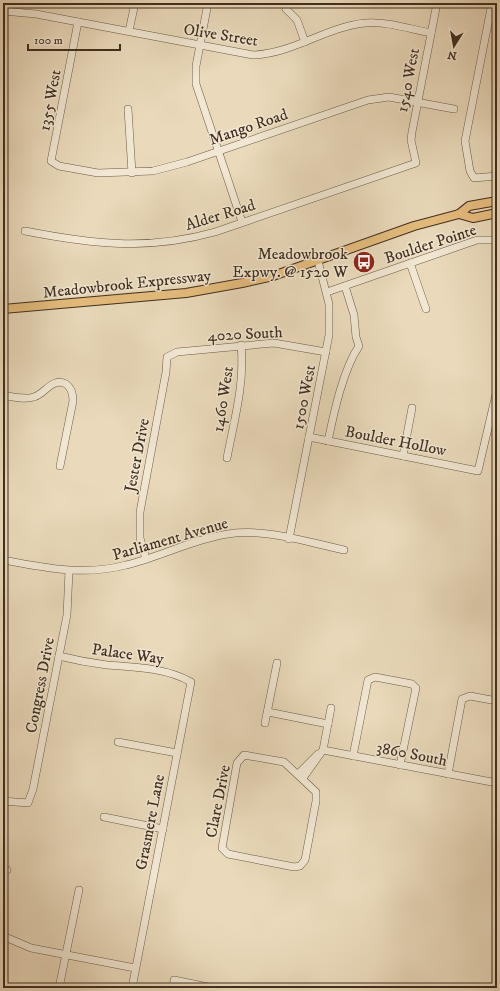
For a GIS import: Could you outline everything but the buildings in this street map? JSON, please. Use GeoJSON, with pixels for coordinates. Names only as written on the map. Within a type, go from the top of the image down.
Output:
{"type":"FeatureCollection","features":[{"type":"Feature","properties":{"kind":"main road","name":"Meadowbrook Expressway"},"geometry":{"type":"LineString","coordinates":[[3,309],[144,297],[217,288],[273,276],[414,226],[459,214],[469,206],[497,201]]}},
{"type":"Feature","properties":{"kind":"main road","name":"Meadowbrook Expressway"},"geometry":{"type":"LineString","coordinates":[[459,214],[472,218],[497,213]]}},
{"type":"Feature","properties":{"kind":"street"},"geometry":{"type":"LineString","coordinates":[[129,31],[135,3]]}},
{"type":"Feature","properties":{"kind":"street"},"geometry":{"type":"LineString","coordinates":[[208,3],[196,66],[196,84],[242,222]]}},
{"type":"Feature","properties":{"kind":"street","name":"1540 West"},"geometry":{"type":"LineString","coordinates":[[416,163],[411,140],[437,3]]}},
{"type":"Feature","properties":{"kind":"street"},"geometry":{"type":"LineString","coordinates":[[492,3],[465,141],[470,171],[474,178],[497,176]]}},
{"type":"Feature","properties":{"kind":"street"},"geometry":{"type":"LineString","coordinates":[[286,10],[297,20],[305,42]]}},
{"type":"Feature","properties":{"kind":"street","name":"Olive Street"},"geometry":{"type":"LineString","coordinates":[[3,11],[36,14],[253,55],[262,55],[305,42],[349,26],[366,23],[385,24],[431,33]]}},
{"type":"Feature","properties":{"kind":"street","name":"1355 West"},"geometry":{"type":"LineString","coordinates":[[51,161],[78,22]]}},
{"type":"Feature","properties":{"kind":"street","name":"Mango Road"},"geometry":{"type":"LineString","coordinates":[[51,161],[59,166],[90,172],[132,173],[170,167],[375,98],[389,97],[454,109]]}},
{"type":"Feature","properties":{"kind":"street"},"geometry":{"type":"LineString","coordinates":[[128,109],[132,173]]}},
{"type":"Feature","properties":{"kind":"street","name":"Alder Road"},"geometry":{"type":"LineString","coordinates":[[25,231],[87,242],[120,245],[186,239],[242,222],[416,163]]}},
{"type":"Feature","properties":{"kind":"street","name":"Boulder Pointe"},"geometry":{"type":"LineString","coordinates":[[327,292],[477,240],[497,240]]}},
{"type":"Feature","properties":{"kind":"street","name":"1500 West"},"geometry":{"type":"LineString","coordinates":[[289,539],[326,352],[330,318],[327,292],[318,261]]}},
{"type":"Feature","properties":{"kind":"street"},"geometry":{"type":"LineString","coordinates":[[410,263],[426,309]]}},
{"type":"Feature","properties":{"kind":"street"},"geometry":{"type":"LineString","coordinates":[[328,441],[334,411],[351,358],[359,346],[356,336],[354,315],[345,286]]}},
{"type":"Feature","properties":{"kind":"street","name":"4020 South"},"geometry":{"type":"LineString","coordinates":[[167,356],[176,352],[241,345],[282,343],[326,352]]}},
{"type":"Feature","properties":{"kind":"street","name":"1460 West"},"geometry":{"type":"LineString","coordinates":[[227,458],[241,384],[241,345]]}},
{"type":"Feature","properties":{"kind":"street","name":"Jester Drive"},"geometry":{"type":"LineString","coordinates":[[146,559],[140,538],[140,512],[166,372],[167,356]]}},
{"type":"Feature","properties":{"kind":"street"},"geometry":{"type":"LineString","coordinates":[[3,395],[27,398],[42,393],[53,383],[64,383],[69,387],[72,391],[73,400],[60,466]]}},
{"type":"Feature","properties":{"kind":"street","name":"Boulder Hollow"},"geometry":{"type":"LineString","coordinates":[[309,437],[478,471],[497,390]]}},
{"type":"Feature","properties":{"kind":"street"},"geometry":{"type":"LineString","coordinates":[[403,456],[412,408]]}},
{"type":"Feature","properties":{"kind":"street","name":"Parliament Avenue"},"geometry":{"type":"LineString","coordinates":[[3,560],[69,571],[108,569],[227,534],[260,533],[344,550]]}},
{"type":"Feature","properties":{"kind":"street","name":"Congress Drive"},"geometry":{"type":"LineString","coordinates":[[3,801],[28,803],[33,789],[68,606],[69,571]]}},
{"type":"Feature","properties":{"kind":"street","name":"Palace Way"},"geometry":{"type":"LineString","coordinates":[[59,656],[95,663],[127,665],[180,676],[191,682]]}},
{"type":"Feature","properties":{"kind":"street"},"geometry":{"type":"LineString","coordinates":[[266,723],[277,663]]}},
{"type":"Feature","properties":{"kind":"street"},"geometry":{"type":"LineString","coordinates":[[353,756],[368,680],[375,677],[412,684],[416,688],[400,765]]}},
{"type":"Feature","properties":{"kind":"street","name":"Grasmere Lane"},"geometry":{"type":"LineString","coordinates":[[132,988],[191,682]]}},
{"type":"Feature","properties":{"kind":"street"},"geometry":{"type":"LineString","coordinates":[[448,774],[462,699],[470,696],[497,701]]}},
{"type":"Feature","properties":{"kind":"street"},"geometry":{"type":"LineString","coordinates":[[301,776],[323,750],[331,708]]}},
{"type":"Feature","properties":{"kind":"street"},"geometry":{"type":"LineString","coordinates":[[268,712],[328,724]]}},
{"type":"Feature","properties":{"kind":"street"},"geometry":{"type":"LineString","coordinates":[[118,742],[177,754]]}},
{"type":"Feature","properties":{"kind":"street","name":"3860 South"},"geometry":{"type":"LineString","coordinates":[[323,750],[496,783]]}},
{"type":"Feature","properties":{"kind":"street","name":"Clare Drive"},"geometry":{"type":"LineString","coordinates":[[244,755],[281,761],[301,776],[314,788],[317,796],[305,860],[302,864],[294,867],[226,853],[222,848],[223,837],[237,763],[244,755]]}},
{"type":"Feature","properties":{"kind":"street"},"geometry":{"type":"LineString","coordinates":[[496,783],[497,774]]}},
{"type":"Feature","properties":{"kind":"street"},"geometry":{"type":"LineString","coordinates":[[104,817],[162,829]]}},
{"type":"Feature","properties":{"kind":"street"},"geometry":{"type":"LineString","coordinates":[[59,988],[78,890]]}},
{"type":"Feature","properties":{"kind":"street"},"geometry":{"type":"LineString","coordinates":[[3,936],[31,948],[135,968]]}},
{"type":"Feature","properties":{"kind":"street"},"geometry":{"type":"LineString","coordinates":[[173,984],[214,988]]}},
{"type":"Feature","properties":{"kind":"place","name":"Meadowbrook Expwy. @ 1520 W"},"geometry":{"type":"Point","coordinates":[364,262]}}]}
